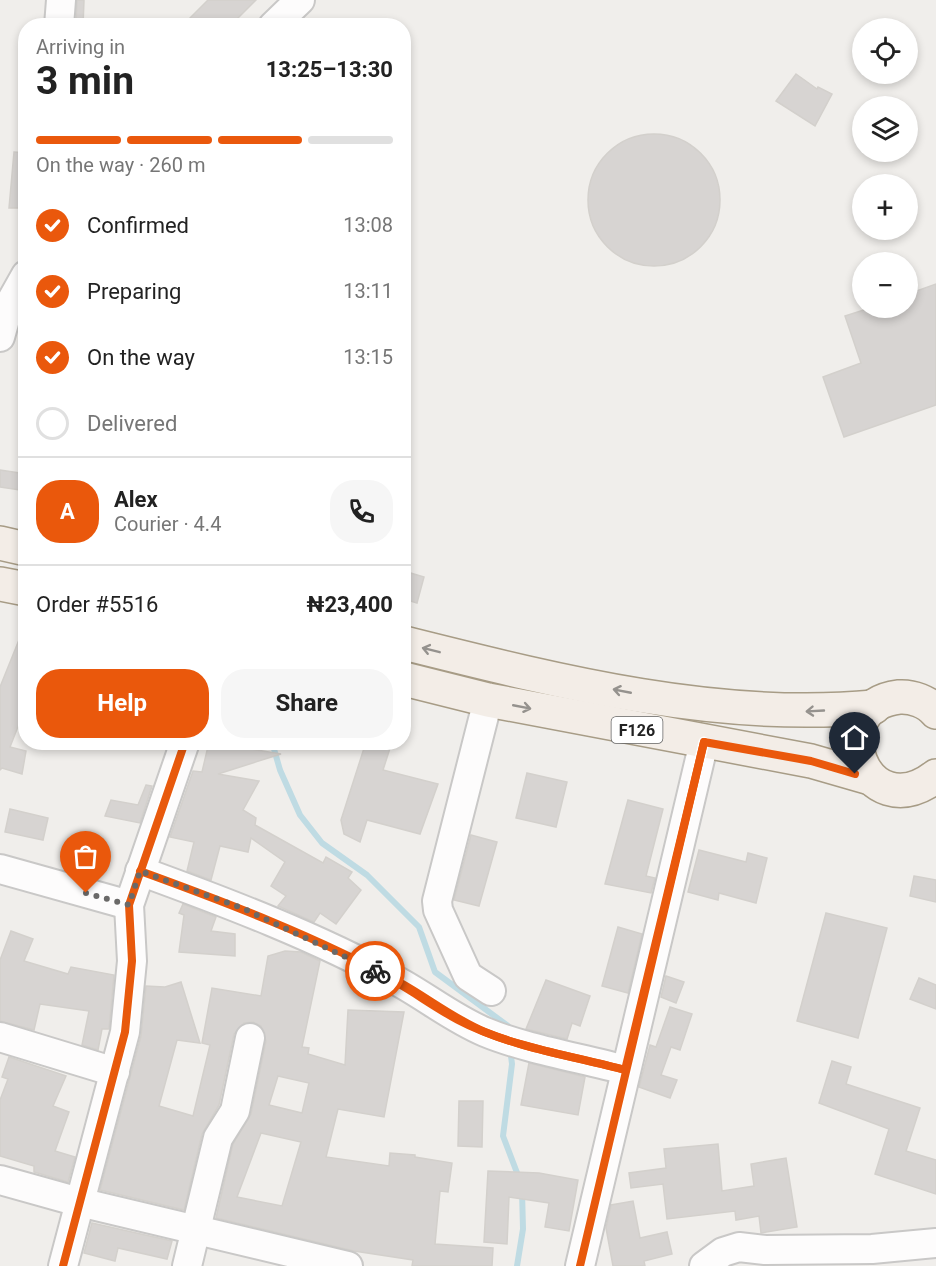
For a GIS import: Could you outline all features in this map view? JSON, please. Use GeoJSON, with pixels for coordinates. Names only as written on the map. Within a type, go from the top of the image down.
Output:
{"type":"FeatureCollection","features":[{"type":"Feature","properties":{"kind":"main road"},"geometry":{"type":"LineString","coordinates":[[0,543],[18,547]]}},
{"type":"Feature","properties":{"kind":"main road"},"geometry":{"type":"LineString","coordinates":[[0,584],[18,587]]}},
{"type":"Feature","properties":{"kind":"main road","name":"F126"},"geometry":{"type":"LineString","coordinates":[[411,645],[495,666],[667,700],[807,712],[874,707],[894,698],[929,701]]}},
{"type":"Feature","properties":{"kind":"main road","name":"F126"},"geometry":{"type":"LineString","coordinates":[[411,681],[488,700],[811,761],[870,778],[888,788],[926,791]]}},
{"type":"Feature","properties":{"kind":"main road"},"geometry":{"type":"LineString","coordinates":[[870,778],[861,765],[856,750],[857,734],[863,719],[874,707]]}},
{"type":"Feature","properties":{"kind":"street"},"geometry":{"type":"LineString","coordinates":[[60,18],[61,0]]}},
{"type":"Feature","properties":{"kind":"street"},"geometry":{"type":"LineString","coordinates":[[281,18],[296,2]]}},
{"type":"Feature","properties":{"kind":"street"},"geometry":{"type":"LineString","coordinates":[[3,313],[18,288]]}},
{"type":"Feature","properties":{"kind":"street"},"geometry":{"type":"LineString","coordinates":[[488,700],[437,901],[438,910],[468,976],[491,991]]}},
{"type":"Feature","properties":{"kind":"street"},"geometry":{"type":"LineString","coordinates":[[580,1266],[704,742]]}},
{"type":"Feature","properties":{"kind":"street"},"geometry":{"type":"LineString","coordinates":[[63,1266],[125,1032],[131,979],[129,905],[182,750]]}},
{"type":"Feature","properties":{"kind":"street"},"geometry":{"type":"LineString","coordinates":[[0,869],[129,905]]}},
{"type":"Feature","properties":{"kind":"street"},"geometry":{"type":"LineString","coordinates":[[140,871],[242,908],[315,942],[399,982],[458,1020],[512,1040],[625,1070]]}},
{"type":"Feature","properties":{"kind":"street"},"geometry":{"type":"LineString","coordinates":[[0,1037],[115,1072]]}},
{"type":"Feature","properties":{"kind":"street"},"geometry":{"type":"LineString","coordinates":[[187,1266],[218,1138],[235,1111],[250,1038]]}},
{"type":"Feature","properties":{"kind":"street"},"geometry":{"type":"LineString","coordinates":[[0,1180],[80,1202],[197,1229],[312,1262],[348,1266]]}},
{"type":"Feature","properties":{"kind":"street"},"geometry":{"type":"LineString","coordinates":[[704,1266],[723,1252],[739,1247],[765,1250],[850,1250],[936,1243]]}},
{"type":"Feature","properties":{"kind":"building"},"geometry":{"type":"Polygon","coordinates":[[[77,0],[84,0],[83,18],[76,18],[77,0]]]}},
{"type":"Feature","properties":{"kind":"building"},"geometry":{"type":"Polygon","coordinates":[[[208,0],[256,0],[238,18],[190,18],[208,0]]]}},
{"type":"Feature","properties":{"kind":"building"},"geometry":{"type":"Polygon","coordinates":[[[796,74],[817,89],[818,87],[832,94],[815,126],[776,101],[796,74]]]}},
{"type":"Feature","properties":{"kind":"building"},"geometry":{"type":"Polygon","coordinates":[[[654,134],[679,139],[701,153],[715,175],[720,200],[715,225],[701,247],[679,261],[654,266],[629,261],[607,247],[593,225],[588,200],[593,175],[607,153],[629,139],[654,134]]]}},
{"type":"Feature","properties":{"kind":"building"},"geometry":{"type":"Polygon","coordinates":[[[14,152],[18,152],[18,208],[9,208],[14,152]]]}},
{"type":"Feature","properties":{"kind":"building"},"geometry":{"type":"Polygon","coordinates":[[[936,284],[936,405],[844,437],[823,377],[861,363],[845,316],[852,314],[852,318],[918,318],[918,290],[936,284]]]}},
{"type":"Feature","properties":{"kind":"building"},"geometry":{"type":"Polygon","coordinates":[[[0,470],[18,473],[18,490],[0,487],[0,470]]]}},
{"type":"Feature","properties":{"kind":"building"},"geometry":{"type":"Polygon","coordinates":[[[411,573],[424,577],[417,603],[411,601],[411,573]]]}},
{"type":"Feature","properties":{"kind":"building"},"geometry":{"type":"Polygon","coordinates":[[[18,642],[18,726],[10,747],[26,751],[22,774],[2,768],[0,770],[0,687],[18,642]]]}},
{"type":"Feature","properties":{"kind":"building"},"geometry":{"type":"Polygon","coordinates":[[[207,750],[257,750],[281,754],[218,774],[259,781],[243,810],[256,818],[255,825],[323,863],[326,857],[352,872],[348,878],[361,890],[336,924],[320,913],[314,922],[278,906],[286,896],[271,886],[285,862],[251,838],[248,852],[220,846],[211,880],[187,871],[194,842],[170,837],[193,771],[202,772],[207,750]]]}},
{"type":"Feature","properties":{"kind":"building"},"geometry":{"type":"Polygon","coordinates":[[[363,750],[389,750],[383,770],[438,784],[420,834],[367,820],[360,842],[344,834],[341,820],[363,750]]]}},
{"type":"Feature","properties":{"kind":"building"},"geometry":{"type":"Polygon","coordinates":[[[527,773],[567,782],[556,827],[516,818],[527,773]]]}},
{"type":"Feature","properties":{"kind":"building"},"geometry":{"type":"Polygon","coordinates":[[[146,785],[152,786],[140,823],[105,816],[111,800],[138,805],[146,785]]]}},
{"type":"Feature","properties":{"kind":"building"},"geometry":{"type":"Polygon","coordinates":[[[628,800],[663,809],[646,876],[655,878],[651,893],[605,884],[628,800]]]}},
{"type":"Feature","properties":{"kind":"building"},"geometry":{"type":"Polygon","coordinates":[[[10,809],[48,818],[43,840],[5,832],[10,809]]]}},
{"type":"Feature","properties":{"kind":"building"},"geometry":{"type":"Polygon","coordinates":[[[471,835],[497,842],[479,906],[454,900],[471,835]]]}},
{"type":"Feature","properties":{"kind":"building"},"geometry":{"type":"Polygon","coordinates":[[[699,850],[746,862],[748,853],[767,858],[756,903],[719,893],[718,900],[688,892],[699,850]]]}},
{"type":"Feature","properties":{"kind":"building"},"geometry":{"type":"Polygon","coordinates":[[[914,876],[936,880],[936,902],[910,896],[914,876]]]}},
{"type":"Feature","properties":{"kind":"building"},"geometry":{"type":"Polygon","coordinates":[[[183,904],[216,917],[211,931],[235,934],[235,956],[179,952],[184,915],[179,913],[183,904]]]}},
{"type":"Feature","properties":{"kind":"building"},"geometry":{"type":"Polygon","coordinates":[[[826,913],[887,928],[858,1038],[797,1021],[826,913]]]}},
{"type":"Feature","properties":{"kind":"building"},"geometry":{"type":"Polygon","coordinates":[[[618,927],[642,934],[628,993],[602,986],[618,927]]]}},
{"type":"Feature","properties":{"kind":"building"},"geometry":{"type":"Polygon","coordinates":[[[11,931],[33,939],[24,961],[68,974],[71,967],[114,975],[109,1029],[102,1029],[98,1050],[82,1045],[89,1011],[40,1004],[34,1030],[0,1021],[0,960],[11,931]]]}},
{"type":"Feature","properties":{"kind":"building"},"geometry":{"type":"Polygon","coordinates":[[[285,951],[301,952],[320,961],[302,1047],[309,1048],[308,1054],[345,1065],[348,1010],[404,1012],[384,1117],[338,1109],[326,1157],[389,1166],[390,1153],[415,1155],[415,1157],[452,1163],[448,1192],[440,1191],[435,1244],[493,1248],[492,1266],[412,1266],[413,1260],[354,1251],[216,1218],[233,1144],[251,1114],[266,1041],[261,1026],[253,1022],[244,1023],[234,1034],[219,1105],[202,1134],[184,1210],[100,1190],[141,1036],[146,986],[165,987],[181,982],[200,1043],[177,1040],[159,1106],[193,1116],[210,1045],[202,1043],[212,988],[261,996],[268,956],[285,951]],[[278,1076],[269,1105],[302,1113],[309,1083],[278,1076]],[[261,1133],[237,1197],[282,1206],[301,1142],[261,1133]]]}},
{"type":"Feature","properties":{"kind":"building"},"geometry":{"type":"Polygon","coordinates":[[[666,976],[684,982],[676,1003],[661,997],[666,976]]]}},
{"type":"Feature","properties":{"kind":"building"},"geometry":{"type":"Polygon","coordinates":[[[919,978],[936,985],[936,1009],[910,999],[919,978]]]}},
{"type":"Feature","properties":{"kind":"building"},"geometry":{"type":"Polygon","coordinates":[[[546,980],[590,996],[580,1026],[572,1023],[567,1039],[526,1029],[546,980]]]}},
{"type":"Feature","properties":{"kind":"building"},"geometry":{"type":"Polygon","coordinates":[[[670,1007],[692,1014],[680,1050],[671,1047],[661,1075],[677,1080],[670,1098],[639,1087],[650,1045],[656,1047],[670,1007]]]}},
{"type":"Feature","properties":{"kind":"building"},"geometry":{"type":"Polygon","coordinates":[[[9,1057],[66,1076],[53,1106],[69,1112],[55,1151],[75,1157],[68,1182],[34,1172],[34,1166],[0,1156],[0,1100],[8,1079],[2,1077],[9,1057]]]}},
{"type":"Feature","properties":{"kind":"building"},"geometry":{"type":"Polygon","coordinates":[[[832,1061],[851,1067],[846,1084],[920,1108],[906,1151],[936,1160],[936,1194],[875,1174],[889,1129],[819,1103],[832,1061]]]}},
{"type":"Feature","properties":{"kind":"building"},"geometry":{"type":"Polygon","coordinates":[[[529,1063],[585,1077],[578,1115],[521,1105],[529,1063]]]}},
{"type":"Feature","properties":{"kind":"building"},"geometry":{"type":"Polygon","coordinates":[[[459,1101],[483,1101],[482,1147],[458,1146],[459,1101]]]}},
{"type":"Feature","properties":{"kind":"building"},"geometry":{"type":"Polygon","coordinates":[[[718,1144],[722,1191],[754,1186],[751,1164],[786,1158],[797,1227],[761,1233],[759,1216],[736,1220],[735,1211],[667,1219],[663,1184],[631,1188],[629,1173],[666,1168],[664,1149],[718,1144]]]}},
{"type":"Feature","properties":{"kind":"building"},"geometry":{"type":"Polygon","coordinates":[[[488,1171],[539,1173],[578,1180],[569,1231],[545,1227],[549,1203],[509,1197],[507,1244],[484,1242],[488,1171]]]}},
{"type":"Feature","properties":{"kind":"building"},"geometry":{"type":"Polygon","coordinates":[[[633,1201],[640,1238],[667,1232],[672,1254],[644,1261],[645,1266],[613,1266],[606,1228],[611,1205],[633,1201]]]}},
{"type":"Feature","properties":{"kind":"building"},"geometry":{"type":"Polygon","coordinates":[[[92,1223],[172,1241],[167,1259],[118,1248],[115,1261],[84,1253],[92,1223]]]}},
{"type":"Feature","properties":{"kind":"waterway"},"geometry":{"type":"LineString","coordinates":[[274,750],[280,770],[300,815],[322,843],[367,875],[419,927],[435,972],[508,1026],[508,1032]]}},
{"type":"Feature","properties":{"kind":"waterway"},"geometry":{"type":"LineString","coordinates":[[510,1048],[512,1064],[503,1136],[519,1178]]}},
{"type":"Feature","properties":{"kind":"waterway"},"geometry":{"type":"LineString","coordinates":[[517,1266],[523,1229],[522,1191]]}},
{"type":"Feature","properties":{"kind":"cycle path"},"geometry":{"type":"LineString","coordinates":[[580,1266],[704,742]]}},
{"type":"Feature","properties":{"kind":"cycle path"},"geometry":{"type":"LineString","coordinates":[[63,1266],[125,1032],[132,961],[129,905],[182,750]]}},
{"type":"Feature","properties":{"kind":"cycle path"},"geometry":{"type":"LineString","coordinates":[[140,871],[239,908],[336,950],[399,982],[485,1032],[536,1048],[625,1070]]}},
{"type":"Feature","properties":{"kind":"way so far"},"geometry":{"type":"LineString","coordinates":[[86,893],[129,905],[140,871],[242,908],[375,971]]}},
{"type":"Feature","properties":{"kind":"route"},"geometry":{"type":"LineString","coordinates":[[375,971],[399,982],[458,1020],[486,1032],[625,1070],[704,742],[811,761],[855,774]]}}]}
